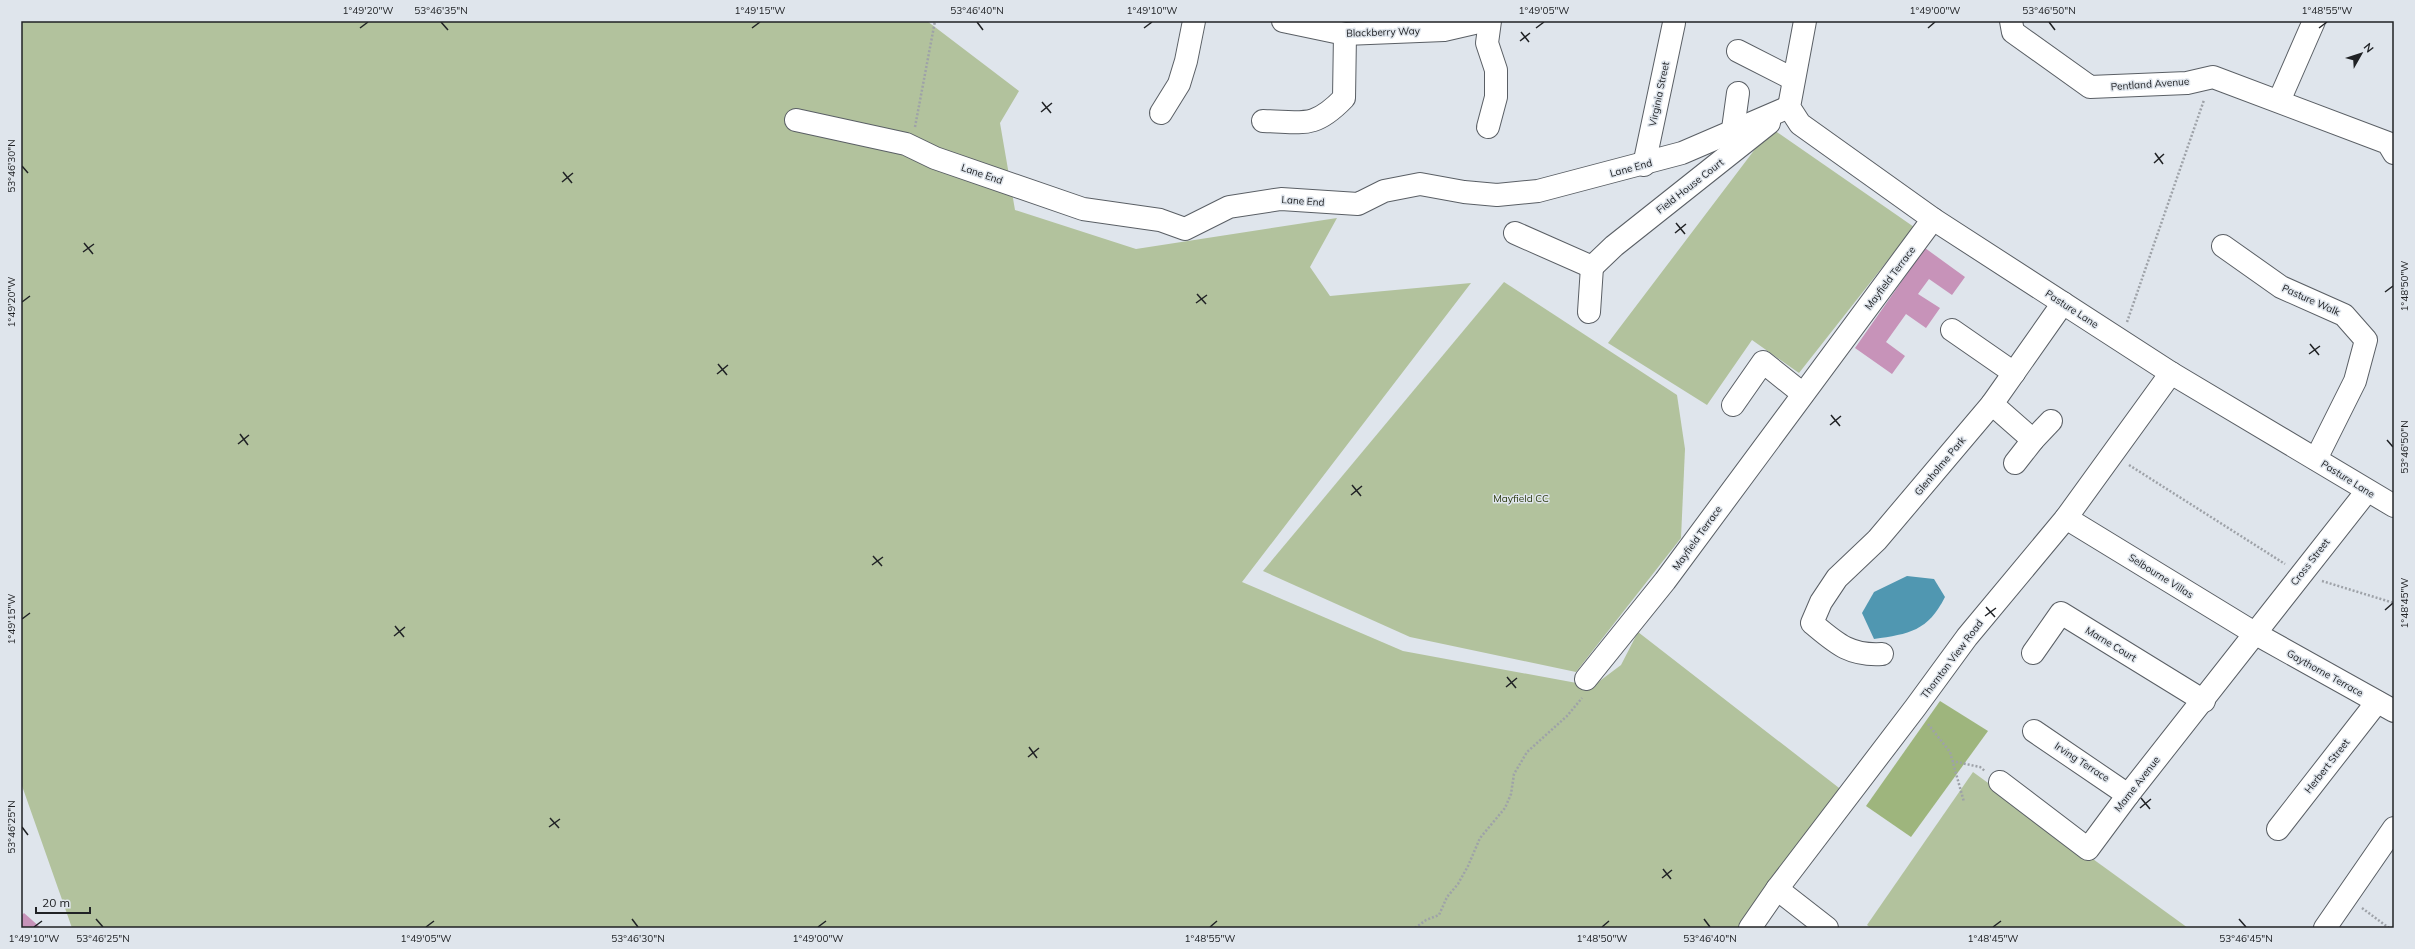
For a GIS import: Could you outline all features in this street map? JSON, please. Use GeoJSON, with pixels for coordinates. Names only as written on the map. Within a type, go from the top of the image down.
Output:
{"type":"FeatureCollection","features":[{"type":"Feature","properties":{"kind":"street"},"geometry":{"type":"LineString","coordinates":[[1161,113],[1179,84],[1194,21]]}},
{"type":"Feature","properties":{"kind":"street","name":"Blackberry Way"},"geometry":{"type":"LineString","coordinates":[[1283,21],[1345,34],[1444,30],[1483,21]]}},
{"type":"Feature","properties":{"kind":"street"},"geometry":{"type":"LineString","coordinates":[[1488,127],[1496,97],[1496,70],[1487,43],[1490,21]]}},
{"type":"Feature","properties":{"kind":"street"},"geometry":{"type":"LineString","coordinates":[[1789,107],[1805,21]]}},
{"type":"Feature","properties":{"kind":"street","name":"Pentland Avenue"},"geometry":{"type":"LineString","coordinates":[[2011,21],[2014,32],[2090,87],[2187,83],[2213,77]]}},
{"type":"Feature","properties":{"kind":"street"},"geometry":{"type":"LineString","coordinates":[[2279,101],[2314,21]]}},
{"type":"Feature","properties":{"kind":"street","name":"Virginia Street"},"geometry":{"type":"LineString","coordinates":[[1644,165],[1674,23]]}},
{"type":"Feature","properties":{"kind":"street"},"geometry":{"type":"LineString","coordinates":[[1263,121],[1311,122],[1329,114],[1344,98],[1345,34]]}},
{"type":"Feature","properties":{"kind":"street"},"geometry":{"type":"LineString","coordinates":[[1738,51],[1793,79]]}},
{"type":"Feature","properties":{"kind":"street"},"geometry":{"type":"LineString","coordinates":[[2213,77],[2388,143],[2394,153]]}},
{"type":"Feature","properties":{"kind":"street"},"geometry":{"type":"LineString","coordinates":[[1733,129],[1738,93]]}},
{"type":"Feature","properties":{"kind":"street","name":"Lane End"},"geometry":{"type":"LineString","coordinates":[[796,120],[906,144],[934,158],[1083,209],[1160,220],[1185,229],[1228,207],[1281,199],[1358,204],[1384,191],[1420,184],[1464,192],[1497,195],[1538,191],[1644,165],[1682,153],[1733,129],[1789,107]]}},
{"type":"Feature","properties":{"kind":"street","name":"Pasture Lane"},"geometry":{"type":"LineString","coordinates":[[1789,107],[1800,124],[1933,219],[2171,373],[2394,506]]}},
{"type":"Feature","properties":{"kind":"street","name":"Field House Court"},"geometry":{"type":"LineString","coordinates":[[1592,267],[1614,246],[1789,107]]}},
{"type":"Feature","properties":{"kind":"street","name":"Mayfield Terrace"},"geometry":{"type":"LineString","coordinates":[[1586,678],[1665,582],[1933,219]]}},
{"type":"Feature","properties":{"kind":"street"},"geometry":{"type":"LineString","coordinates":[[1515,233],[1592,267],[1589,312]]}},
{"type":"Feature","properties":{"kind":"street","name":"Pasture Walk"},"geometry":{"type":"LineString","coordinates":[[2223,246],[2281,287],[2344,315],[2366,340],[2355,381],[2316,459]]}},
{"type":"Feature","properties":{"kind":"street","name":"Glenholme Park"},"geometry":{"type":"LineString","coordinates":[[1882,654],[1866,655],[1852,652],[1812,623],[1821,602],[1837,578],[1877,540],[1992,404],[2063,302]]}},
{"type":"Feature","properties":{"kind":"street"},"geometry":{"type":"LineString","coordinates":[[1952,330],[2014,373]]}},
{"type":"Feature","properties":{"kind":"street"},"geometry":{"type":"LineString","coordinates":[[1733,405],[1763,362],[1803,394]]}},
{"type":"Feature","properties":{"kind":"street","name":"Thornton View Road"},"geometry":{"type":"LineString","coordinates":[[1750,928],[1777,889],[1916,708],[1966,637],[2066,518],[2111,453],[2171,373]]}},
{"type":"Feature","properties":{"kind":"street"},"geometry":{"type":"LineString","coordinates":[[1992,404],[2033,440]]}},
{"type":"Feature","properties":{"kind":"street"},"geometry":{"type":"LineString","coordinates":[[2014,463],[2051,421]]}},
{"type":"Feature","properties":{"kind":"street","name":"Cross Street"},"geometry":{"type":"LineString","coordinates":[[2256,634],[2300,574],[2367,491]]}},
{"type":"Feature","properties":{"kind":"street","name":"Selbourne Villas"},"geometry":{"type":"LineString","coordinates":[[2066,518],[2256,634]]}},
{"type":"Feature","properties":{"kind":"street","name":"Marne Court"},"geometry":{"type":"LineString","coordinates":[[2033,653],[2061,613],[2204,701]]}},
{"type":"Feature","properties":{"kind":"street","name":"Marne Avenue"},"geometry":{"type":"LineString","coordinates":[[2000,782],[2088,849],[2128,795],[2256,634]]}},
{"type":"Feature","properties":{"kind":"street","name":"Gaythorne Terrace"},"geometry":{"type":"LineString","coordinates":[[2256,634],[2385,707]]}},
{"type":"Feature","properties":{"kind":"street","name":"Herbert Street"},"geometry":{"type":"LineString","coordinates":[[2278,829],[2385,707]]}},
{"type":"Feature","properties":{"kind":"street","name":"Irving Terrace"},"geometry":{"type":"LineString","coordinates":[[2034,731],[2128,795]]}},
{"type":"Feature","properties":{"kind":"street"},"geometry":{"type":"LineString","coordinates":[[2325,928],[2394,828]]}},
{"type":"Feature","properties":{"kind":"street"},"geometry":{"type":"LineString","coordinates":[[1777,889],[1826,928]]}},
{"type":"Feature","properties":{"kind":"path"},"geometry":{"type":"LineString","coordinates":[[906,144],[911,145],[925,82],[935,21]]}},
{"type":"Feature","properties":{"kind":"path"},"geometry":{"type":"LineString","coordinates":[[2120,340],[2213,77]]}},
{"type":"Feature","properties":{"kind":"path"},"geometry":{"type":"LineString","coordinates":[[2111,453],[2300,574],[2394,603]]}},
{"type":"Feature","properties":{"kind":"path"},"geometry":{"type":"LineString","coordinates":[[1416,928],[1426,920],[1439,915],[1447,897],[1458,884],[1468,866],[1480,838],[1505,808],[1511,794],[1514,774],[1527,752],[1567,716],[1593,686],[1586,678]]}},
{"type":"Feature","properties":{"kind":"path"},"geometry":{"type":"LineString","coordinates":[[1916,708],[1950,752],[1964,802]]}},
{"type":"Feature","properties":{"kind":"path"},"geometry":{"type":"LineString","coordinates":[[1952,761],[1980,767],[2000,782]]}},
{"type":"Feature","properties":{"kind":"path"},"geometry":{"type":"LineString","coordinates":[[2347,898],[2389,928]]}},
{"type":"Feature","properties":{"kind":"green space"},"geometry":{"type":"Polygon","coordinates":[[[21,21],[927,21],[1019,91],[1000,123],[1015,210],[1136,249],[1337,218],[1310,267],[1330,296],[1471,283],[1242,582],[1403,651],[1593,686],[1621,665],[1638,632],[1843,791],[1743,928],[72,928],[21,783],[21,21]]]}},
{"type":"Feature","properties":{"kind":"green space"},"geometry":{"type":"Polygon","coordinates":[[[1771,128],[1914,227],[1799,373],[1752,340],[1707,405],[1608,343],[1771,128]]]}},
{"type":"Feature","properties":{"kind":"green space","name":"Mayfield CC"},"geometry":{"type":"Polygon","coordinates":[[[1504,282],[1677,395],[1685,449],[1681,538],[1576,672],[1410,637],[1263,571],[1504,282]]]}},
{"type":"Feature","properties":{"kind":"green space"},"geometry":{"type":"Polygon","coordinates":[[[1940,701],[1988,731],[1911,837],[1866,806],[1940,701]]]}},
{"type":"Feature","properties":{"kind":"green space"},"geometry":{"type":"Polygon","coordinates":[[[1973,772],[2188,928],[1871,928],[1867,925],[1973,772]]]}},
{"type":"Feature","properties":{"kind":"water"},"geometry":{"type":"Polygon","coordinates":[[[1907,576],[1934,579],[1945,597],[1932,617],[1916,629],[1897,635],[1874,639],[1862,613],[1874,592],[1907,576]]]}},
{"type":"Feature","properties":{"kind":"building"},"geometry":{"type":"Polygon","coordinates":[[[1925,248],[1965,277],[1952,295],[1929,279],[1918,294],[1940,308],[1926,328],[1906,314],[1886,342],[1905,356],[1892,374],[1855,348],[1925,248]]]}},
{"type":"Feature","properties":{"kind":"building"},"geometry":{"type":"Polygon","coordinates":[[[24,913],[41,928],[21,928],[21,916],[24,913]]]}}]}
